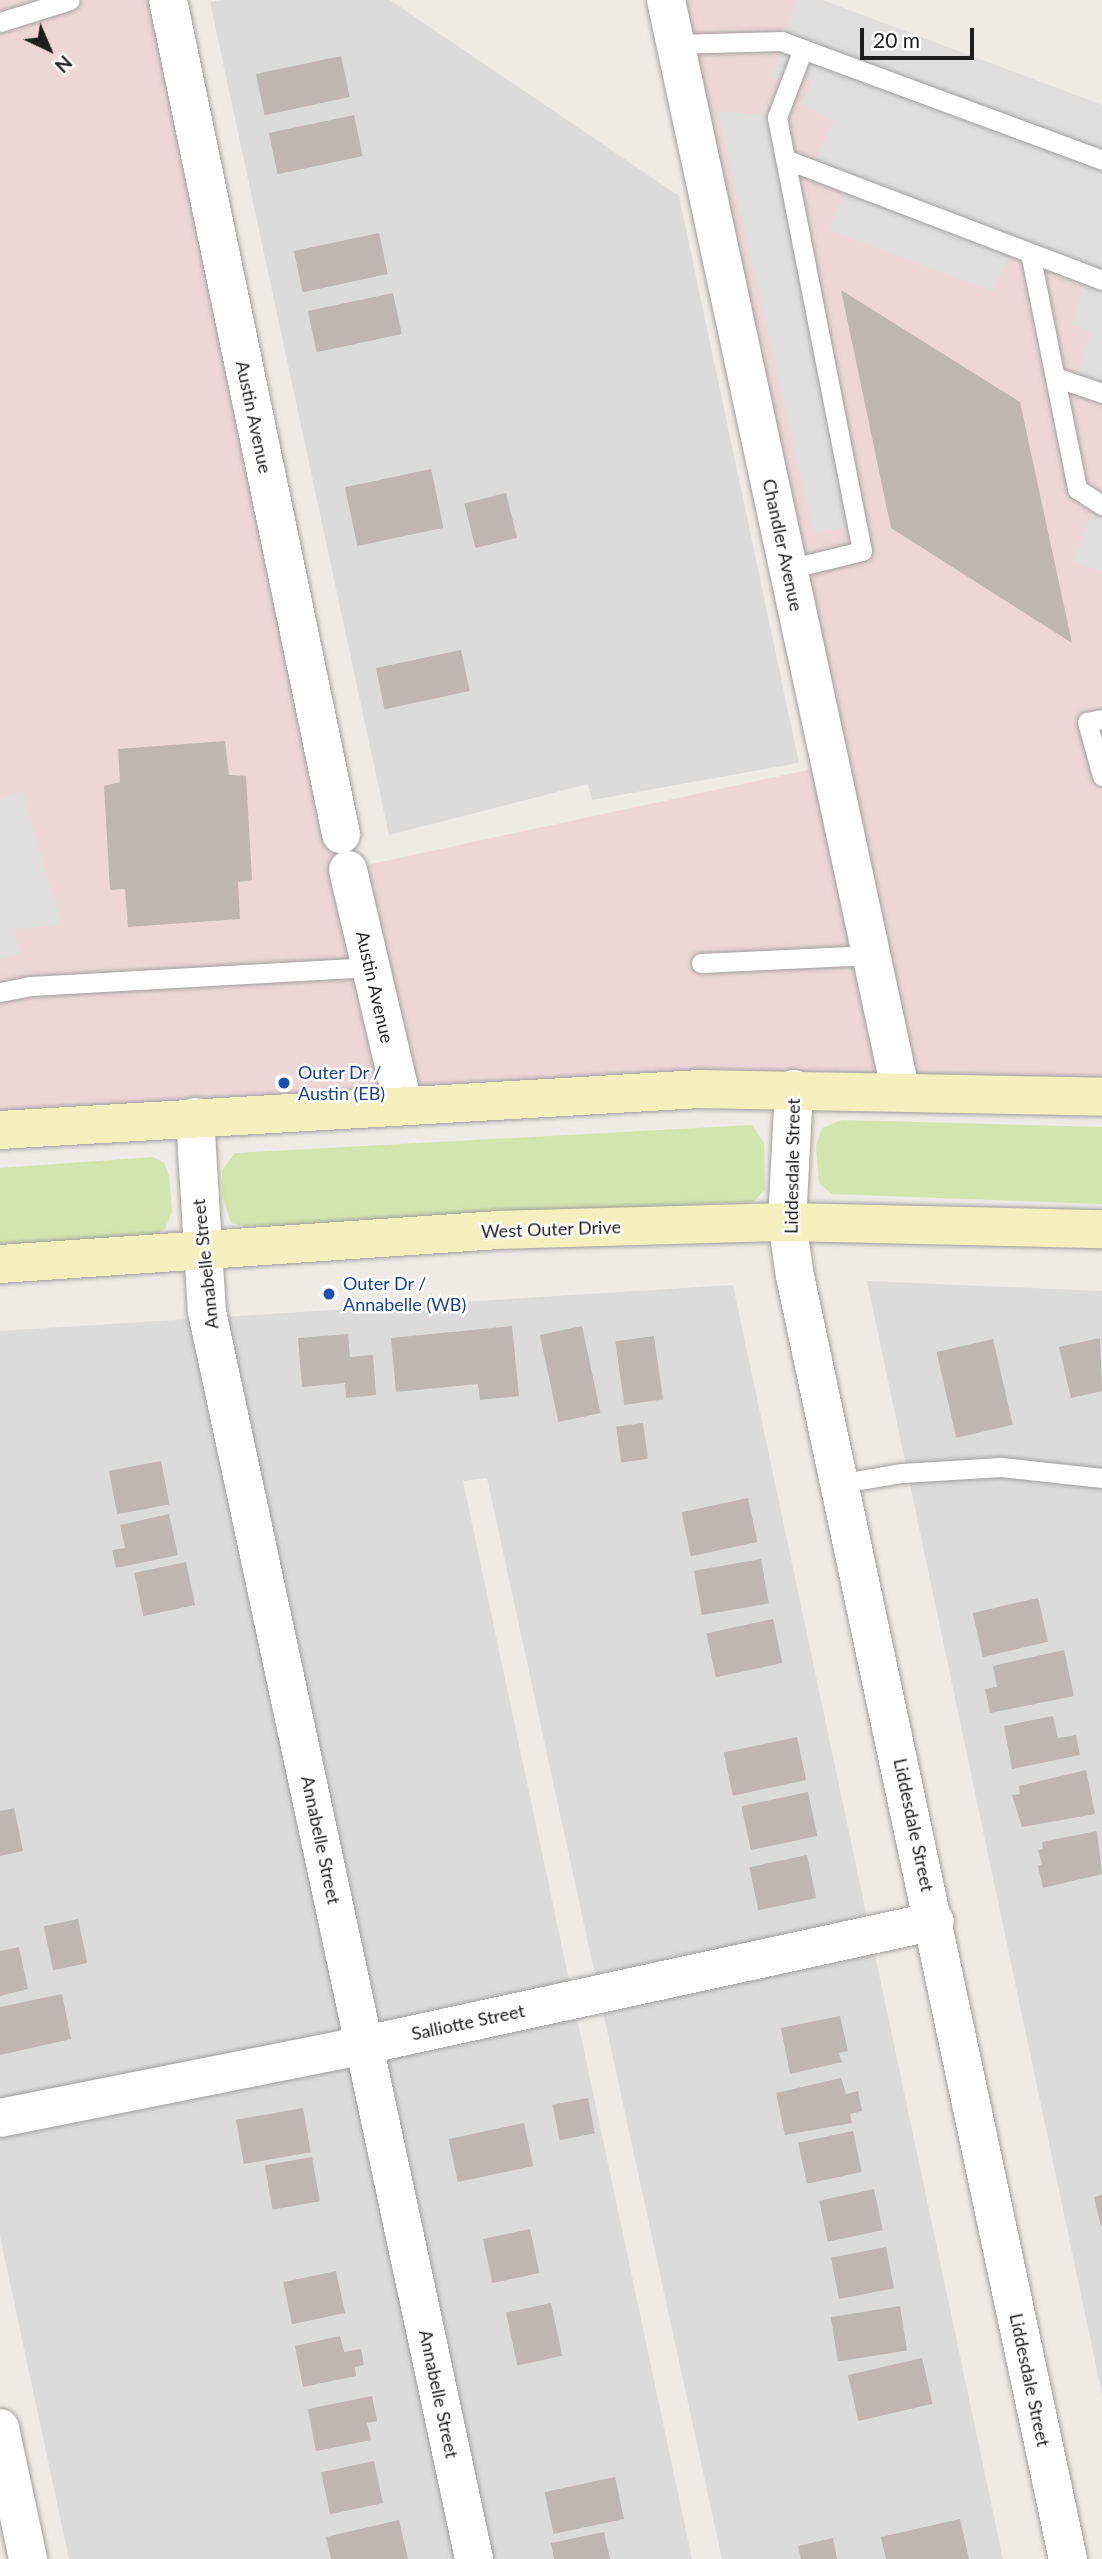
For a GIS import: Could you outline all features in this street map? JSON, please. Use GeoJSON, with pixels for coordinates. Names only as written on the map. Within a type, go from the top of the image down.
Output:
{"type":"FeatureCollection","features":[{"type":"Feature","properties":{"kind":"main road"},"geometry":{"type":"LineString","coordinates":[[0,1130],[403,1104],[701,1089],[900,1089],[1102,1097]]}},
{"type":"Feature","properties":{"kind":"main road","name":"West Outer Drive"},"geometry":{"type":"LineString","coordinates":[[0,1264],[496,1230],[787,1222],[1102,1230]]}},
{"type":"Feature","properties":{"kind":"street","name":"Austin Avenue"},"geometry":{"type":"LineString","coordinates":[[168,0],[344,852],[403,1104]]}},
{"type":"Feature","properties":{"kind":"street","name":"Chandler Avenue"},"geometry":{"type":"LineString","coordinates":[[666,0],[900,1089]]}},
{"type":"Feature","properties":{"kind":"street","name":"Liddesdale Street"},"geometry":{"type":"LineString","coordinates":[[794,1089],[787,1222],[1068,2559]]}},
{"type":"Feature","properties":{"kind":"street","name":"Annabelle Street"},"geometry":{"type":"LineString","coordinates":[[195,1117],[201,1250],[207,1312],[474,2559]]}},
{"type":"Feature","properties":{"kind":"street","name":"Salliotte Street"},"geometry":{"type":"LineString","coordinates":[[0,2118],[365,2045],[934,1921]]}},
{"type":"Feature","properties":{"kind":"street"},"geometry":{"type":"LineString","coordinates":[[0,2428],[28,2559]]}},
{"type":"Feature","properties":{"kind":"lane"},"geometry":{"type":"LineString","coordinates":[[0,22],[70,0]]}},
{"type":"Feature","properties":{"kind":"lane"},"geometry":{"type":"LineString","coordinates":[[676,44],[781,41],[1102,160]]}},
{"type":"Feature","properties":{"kind":"lane"},"geometry":{"type":"LineString","coordinates":[[788,569],[862,551],[777,117],[803,49]]}},
{"type":"Feature","properties":{"kind":"lane"},"geometry":{"type":"LineString","coordinates":[[785,159],[1102,280]]}},
{"type":"Feature","properties":{"kind":"lane"},"geometry":{"type":"LineString","coordinates":[[1030,253],[1077,489],[1102,505]]}},
{"type":"Feature","properties":{"kind":"lane"},"geometry":{"type":"LineString","coordinates":[[1055,377],[1102,393]]}},
{"type":"Feature","properties":{"kind":"lane"},"geometry":{"type":"LineString","coordinates":[[1102,719],[1087,722],[1102,776]]}},
{"type":"Feature","properties":{"kind":"lane"},"geometry":{"type":"LineString","coordinates":[[701,963],[872,955]]}},
{"type":"Feature","properties":{"kind":"lane"},"geometry":{"type":"LineString","coordinates":[[0,992],[31,986],[371,967]]}},
{"type":"Feature","properties":{"kind":"lane"},"geometry":{"type":"LineString","coordinates":[[842,1483],[902,1473],[1001,1467],[1102,1478]]}},
{"type":"Feature","properties":{"kind":"shaded area"},"geometry":{"type":"Polygon","coordinates":[[[0,0],[168,0],[348,869],[831,765],[666,0],[822,0],[1102,105],[1102,1097],[1013,1091],[0,1130],[0,0]]]}},
{"type":"Feature","properties":{"kind":"shaded area"},"geometry":{"type":"Polygon","coordinates":[[[390,0],[679,196],[799,763],[592,800],[588,784],[389,835],[210,2],[390,0]]]}},
{"type":"Feature","properties":{"kind":"shaded area"},"geometry":{"type":"Polygon","coordinates":[[[796,0],[822,0],[1102,105],[1102,393],[1076,385],[1091,332],[1073,324],[1086,274],[1015,247],[993,291],[829,230],[848,184],[811,169],[834,121],[802,104],[812,82],[794,72],[771,80],[796,0]]]}},
{"type":"Feature","properties":{"kind":"shaded area"},"geometry":{"type":"Polygon","coordinates":[[[718,111],[777,117],[857,525],[814,533],[718,111]]]}},
{"type":"Feature","properties":{"kind":"shaded area"},"geometry":{"type":"Polygon","coordinates":[[[1102,487],[1102,571],[1073,562],[1102,487]]]}},
{"type":"Feature","properties":{"kind":"shaded area"},"geometry":{"type":"Polygon","coordinates":[[[22,791],[62,925],[13,929],[21,954],[0,959],[0,799],[22,791]]]}},
{"type":"Feature","properties":{"kind":"shaded area"},"geometry":{"type":"Polygon","coordinates":[[[867,1281],[1102,1291],[1102,2394],[867,1281]]]}},
{"type":"Feature","properties":{"kind":"shaded area"},"geometry":{"type":"Polygon","coordinates":[[[733,1285],[1003,2559],[722,2559],[487,1478],[463,1481],[692,2559],[69,2559],[0,2236],[0,1331],[733,1285]]]}},
{"type":"Feature","properties":{"kind":"green space"},"geometry":{"type":"Polygon","coordinates":[[[842,1120],[1102,1127],[1102,1204],[832,1194],[819,1183],[816,1146],[822,1128],[842,1120]]]}},
{"type":"Feature","properties":{"kind":"green space"},"geometry":{"type":"Polygon","coordinates":[[[752,1125],[764,1143],[765,1190],[753,1202],[247,1227],[231,1223],[222,1194],[222,1170],[235,1153],[752,1125]]]}},
{"type":"Feature","properties":{"kind":"green space"},"geometry":{"type":"Polygon","coordinates":[[[153,1157],[164,1163],[169,1176],[172,1212],[165,1229],[154,1235],[0,1245],[0,1168],[153,1157]]]}},
{"type":"Feature","properties":{"kind":"building"},"geometry":{"type":"Polygon","coordinates":[[[341,56],[350,97],[265,115],[256,74],[341,56]]]}},
{"type":"Feature","properties":{"kind":"building"},"geometry":{"type":"Polygon","coordinates":[[[354,115],[363,156],[278,174],[269,133],[354,115]]]}},
{"type":"Feature","properties":{"kind":"building"},"geometry":{"type":"Polygon","coordinates":[[[379,233],[388,274],[303,292],[294,251],[379,233]]]}},
{"type":"Feature","properties":{"kind":"building"},"geometry":{"type":"Polygon","coordinates":[[[841,290],[1020,402],[1072,643],[891,528],[841,290]]]}},
{"type":"Feature","properties":{"kind":"building"},"geometry":{"type":"Polygon","coordinates":[[[393,293],[402,334],[317,352],[308,311],[393,293]]]}},
{"type":"Feature","properties":{"kind":"building"},"geometry":{"type":"Polygon","coordinates":[[[431,469],[443,528],[357,546],[345,487],[431,469]]]}},
{"type":"Feature","properties":{"kind":"building"},"geometry":{"type":"Polygon","coordinates":[[[506,493],[517,538],[475,548],[464,503],[506,493]]]}},
{"type":"Feature","properties":{"kind":"building"},"geometry":{"type":"Polygon","coordinates":[[[461,650],[470,691],[385,709],[376,668],[461,650]]]}},
{"type":"Feature","properties":{"kind":"building"},"geometry":{"type":"Polygon","coordinates":[[[225,741],[229,775],[246,776],[252,880],[238,882],[240,919],[128,927],[125,889],[110,890],[104,786],[120,782],[118,749],[225,741]]]}},
{"type":"Feature","properties":{"kind":"building"},"geometry":{"type":"Polygon","coordinates":[[[512,1326],[519,1396],[480,1400],[478,1384],[396,1392],[391,1338],[512,1326]]]}},
{"type":"Feature","properties":{"kind":"building"},"geometry":{"type":"Polygon","coordinates":[[[582,1326],[601,1413],[558,1422],[540,1335],[582,1326]]]}},
{"type":"Feature","properties":{"kind":"building"},"geometry":{"type":"Polygon","coordinates":[[[348,1334],[350,1357],[373,1355],[376,1395],[346,1398],[345,1383],[302,1387],[298,1338],[348,1334]]]}},
{"type":"Feature","properties":{"kind":"building"},"geometry":{"type":"Polygon","coordinates":[[[654,1336],[663,1399],[624,1405],[615,1341],[654,1336]]]}},
{"type":"Feature","properties":{"kind":"building"},"geometry":{"type":"Polygon","coordinates":[[[1100,1338],[1102,1391],[1071,1398],[1059,1347],[1100,1338]]]}},
{"type":"Feature","properties":{"kind":"building"},"geometry":{"type":"Polygon","coordinates":[[[993,1339],[1013,1425],[956,1438],[936,1352],[993,1339]]]}},
{"type":"Feature","properties":{"kind":"building"},"geometry":{"type":"Polygon","coordinates":[[[643,1423],[648,1459],[621,1462],[616,1427],[643,1423]]]}},
{"type":"Feature","properties":{"kind":"building"},"geometry":{"type":"Polygon","coordinates":[[[161,1461],[169,1504],[117,1514],[109,1471],[161,1461]]]}},
{"type":"Feature","properties":{"kind":"building"},"geometry":{"type":"Polygon","coordinates":[[[748,1498],[757,1542],[691,1556],[681,1512],[748,1498]]]}},
{"type":"Feature","properties":{"kind":"building"},"geometry":{"type":"Polygon","coordinates":[[[169,1514],[178,1555],[116,1568],[112,1550],[125,1548],[120,1525],[169,1514]]]}},
{"type":"Feature","properties":{"kind":"building"},"geometry":{"type":"Polygon","coordinates":[[[761,1559],[769,1603],[702,1615],[694,1571],[761,1559]]]}},
{"type":"Feature","properties":{"kind":"building"},"geometry":{"type":"Polygon","coordinates":[[[186,1562],[195,1605],[143,1616],[134,1573],[186,1562]]]}},
{"type":"Feature","properties":{"kind":"building"},"geometry":{"type":"Polygon","coordinates":[[[1038,1598],[1048,1642],[983,1657],[973,1613],[1038,1598]]]}},
{"type":"Feature","properties":{"kind":"building"},"geometry":{"type":"Polygon","coordinates":[[[773,1619],[782,1663],[716,1677],[706,1633],[773,1619]]]}},
{"type":"Feature","properties":{"kind":"building"},"geometry":{"type":"Polygon","coordinates":[[[1064,1650],[1074,1696],[990,1713],[985,1689],[997,1687],[993,1666],[1064,1650]]]}},
{"type":"Feature","properties":{"kind":"building"},"geometry":{"type":"Polygon","coordinates":[[[1053,1716],[1058,1738],[1076,1735],[1080,1755],[1012,1769],[1004,1726],[1053,1716]]]}},
{"type":"Feature","properties":{"kind":"building"},"geometry":{"type":"Polygon","coordinates":[[[797,1737],[806,1780],[733,1796],[724,1753],[797,1737]]]}},
{"type":"Feature","properties":{"kind":"building"},"geometry":{"type":"Polygon","coordinates":[[[1086,1770],[1095,1814],[1022,1827],[1012,1795],[1020,1794],[1019,1786],[1086,1770]]]}},
{"type":"Feature","properties":{"kind":"building"},"geometry":{"type":"Polygon","coordinates":[[[808,1792],[817,1836],[751,1850],[741,1806],[808,1792]]]}},
{"type":"Feature","properties":{"kind":"building"},"geometry":{"type":"Polygon","coordinates":[[[14,1808],[23,1851],[0,1856],[0,1811],[14,1808]]]}},
{"type":"Feature","properties":{"kind":"building"},"geometry":{"type":"Polygon","coordinates":[[[1097,1831],[1102,1874],[1043,1888],[1038,1866],[1042,1864],[1038,1850],[1043,1849],[1042,1842],[1097,1831]]]}},
{"type":"Feature","properties":{"kind":"building"},"geometry":{"type":"Polygon","coordinates":[[[807,1855],[816,1898],[758,1910],[749,1867],[807,1855]]]}},
{"type":"Feature","properties":{"kind":"building"},"geometry":{"type":"Polygon","coordinates":[[[78,1919],[87,1963],[53,1970],[44,1926],[78,1919]]]}},
{"type":"Feature","properties":{"kind":"building"},"geometry":{"type":"Polygon","coordinates":[[[19,1947],[28,1989],[0,1996],[0,1951],[19,1947]]]}},
{"type":"Feature","properties":{"kind":"building"},"geometry":{"type":"Polygon","coordinates":[[[62,1994],[71,2039],[0,2055],[0,2007],[62,1994]]]}},
{"type":"Feature","properties":{"kind":"building"},"geometry":{"type":"Polygon","coordinates":[[[840,2016],[848,2051],[839,2053],[842,2062],[790,2074],[781,2028],[840,2016]]]}},
{"type":"Feature","properties":{"kind":"building"},"geometry":{"type":"Polygon","coordinates":[[[841,2078],[846,2094],[858,2091],[862,2111],[850,2114],[852,2123],[785,2135],[776,2093],[841,2078]]]}},
{"type":"Feature","properties":{"kind":"building"},"geometry":{"type":"Polygon","coordinates":[[[588,2098],[595,2133],[560,2140],[553,2105],[588,2098]]]}},
{"type":"Feature","properties":{"kind":"building"},"geometry":{"type":"Polygon","coordinates":[[[303,2108],[311,2152],[244,2164],[236,2120],[303,2108]]]}},
{"type":"Feature","properties":{"kind":"building"},"geometry":{"type":"Polygon","coordinates":[[[524,2123],[533,2166],[458,2182],[449,2139],[524,2123]]]}},
{"type":"Feature","properties":{"kind":"building"},"geometry":{"type":"Polygon","coordinates":[[[853,2131],[862,2172],[807,2184],[798,2143],[853,2131]]]}},
{"type":"Feature","properties":{"kind":"building"},"geometry":{"type":"Polygon","coordinates":[[[312,2157],[320,2201],[273,2210],[265,2165],[312,2157]]]}},
{"type":"Feature","properties":{"kind":"building"},"geometry":{"type":"Polygon","coordinates":[[[874,2189],[883,2230],[828,2242],[819,2201],[874,2189]]]}},
{"type":"Feature","properties":{"kind":"building"},"geometry":{"type":"Polygon","coordinates":[[[1102,2195],[1102,2226],[1101,2226],[1094,2197],[1102,2195]]]}},
{"type":"Feature","properties":{"kind":"building"},"geometry":{"type":"Polygon","coordinates":[[[530,2229],[539,2273],[492,2283],[483,2239],[530,2229]]]}},
{"type":"Feature","properties":{"kind":"building"},"geometry":{"type":"Polygon","coordinates":[[[886,2247],[894,2288],[839,2299],[831,2258],[886,2247]]]}},
{"type":"Feature","properties":{"kind":"building"},"geometry":{"type":"Polygon","coordinates":[[[336,2271],[345,2313],[292,2324],[283,2282],[336,2271]]]}},
{"type":"Feature","properties":{"kind":"building"},"geometry":{"type":"Polygon","coordinates":[[[551,2303],[562,2356],[517,2365],[506,2313],[551,2303]]]}},
{"type":"Feature","properties":{"kind":"building"},"geometry":{"type":"Polygon","coordinates":[[[900,2306],[907,2350],[838,2361],[831,2317],[900,2306]]]}},
{"type":"Feature","properties":{"kind":"building"},"geometry":{"type":"Polygon","coordinates":[[[340,2336],[344,2352],[361,2349],[364,2365],[355,2367],[356,2376],[303,2387],[295,2346],[340,2336]]]}},
{"type":"Feature","properties":{"kind":"building"},"geometry":{"type":"Polygon","coordinates":[[[922,2358],[933,2404],[859,2421],[848,2375],[922,2358]]]}},
{"type":"Feature","properties":{"kind":"building"},"geometry":{"type":"Polygon","coordinates":[[[372,2396],[377,2421],[367,2423],[371,2440],[316,2451],[308,2409],[372,2396]]]}},
{"type":"Feature","properties":{"kind":"building"},"geometry":{"type":"Polygon","coordinates":[[[374,2461],[383,2503],[330,2514],[321,2472],[374,2461]]]}},
{"type":"Feature","properties":{"kind":"building"},"geometry":{"type":"Polygon","coordinates":[[[615,2477],[624,2519],[554,2534],[545,2492],[615,2477]]]}},
{"type":"Feature","properties":{"kind":"building"},"geometry":{"type":"Polygon","coordinates":[[[960,2519],[969,2559],[886,2559],[881,2537],[960,2519]]]}},
{"type":"Feature","properties":{"kind":"building"},"geometry":{"type":"Polygon","coordinates":[[[399,2520],[408,2559],[331,2559],[326,2537],[399,2520]]]}},
{"type":"Feature","properties":{"kind":"building"},"geometry":{"type":"Polygon","coordinates":[[[604,2532],[610,2559],[554,2559],[551,2543],[604,2532]]]}},
{"type":"Feature","properties":{"kind":"building"},"geometry":{"type":"Polygon","coordinates":[[[833,2538],[837,2559],[801,2559],[798,2546],[833,2538]]]}},
{"type":"Feature","properties":{"kind":"place","name":"Outer Dr / Austin (EB)"},"geometry":{"type":"Point","coordinates":[284,1083]}},
{"type":"Feature","properties":{"kind":"place","name":"Outer Dr / Annabelle (WB)"},"geometry":{"type":"Point","coordinates":[329,1294]}}]}
